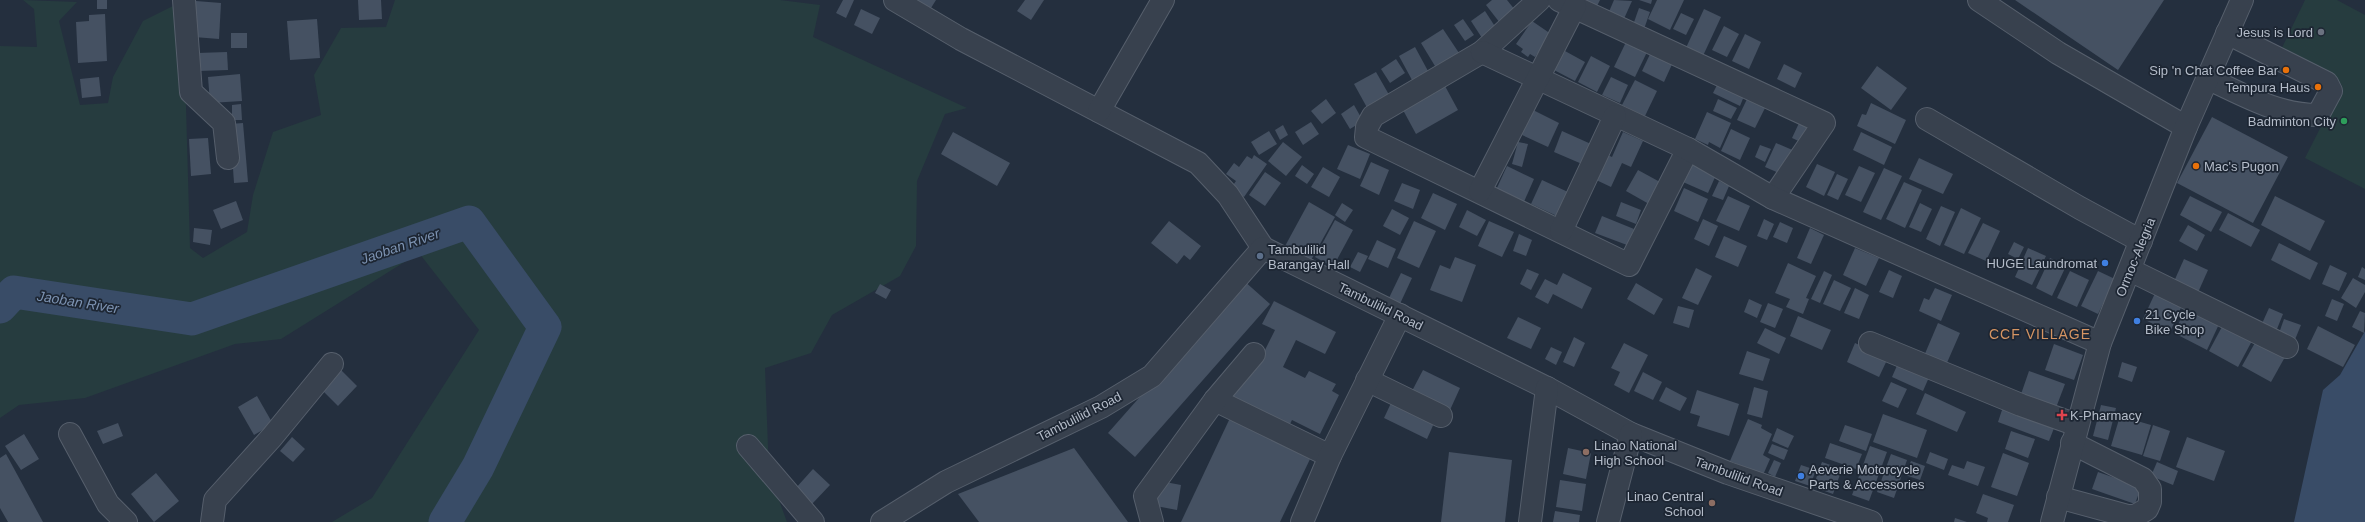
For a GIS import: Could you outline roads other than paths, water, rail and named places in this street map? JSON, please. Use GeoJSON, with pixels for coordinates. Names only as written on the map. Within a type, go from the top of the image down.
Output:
{"type":"FeatureCollection","features":[{"type":"Feature","properties":{"kind":"street"},"geometry":{"type":"LineString","coordinates":[[184,0],[190,92],[224,123],[228,158]]}},
{"type":"Feature","properties":{"kind":"street"},"geometry":{"type":"LineString","coordinates":[[895,0],[961,39],[1198,163],[1228,195],[1263,248]]}},
{"type":"Feature","properties":{"kind":"street"},"geometry":{"type":"LineString","coordinates":[[1099,112],[1163,0]]}},
{"type":"Feature","properties":{"kind":"street"},"geometry":{"type":"LineString","coordinates":[[1540,0],[1482,52],[1373,116],[1368,122],[1366,133],[1369,140],[1480,191],[1629,265],[1688,149]]}},
{"type":"Feature","properties":{"kind":"street"},"geometry":{"type":"LineString","coordinates":[[1979,0],[2058,53],[2186,127]]}},
{"type":"Feature","properties":{"kind":"street","name":"Ormoc-Alegria"},"geometry":{"type":"LineString","coordinates":[[2052,522],[2074,434],[2100,343],[2186,127],[2242,0]]}},
{"type":"Feature","properties":{"kind":"street"},"geometry":{"type":"LineString","coordinates":[[1480,191],[1538,80],[1568,3],[1824,123],[1773,198]]}},
{"type":"Feature","properties":{"kind":"street"},"geometry":{"type":"LineString","coordinates":[[2207,78],[2272,108],[2297,115],[2318,115],[2331,91],[2327,83],[2227,33]]}},
{"type":"Feature","properties":{"kind":"street"},"geometry":{"type":"LineString","coordinates":[[1482,52],[1538,80],[1688,149],[1773,198],[2100,343]]}},
{"type":"Feature","properties":{"kind":"street"},"geometry":{"type":"LineString","coordinates":[[1561,231],[1615,116]]}},
{"type":"Feature","properties":{"kind":"street"},"geometry":{"type":"LineString","coordinates":[[1926,119],[2092,215],[2141,241]]}},
{"type":"Feature","properties":{"kind":"street","name":"Tambulilid Road"},"geometry":{"type":"LineString","coordinates":[[882,522],[946,482],[1101,407],[1152,376],[1263,248],[1547,388],[1631,434],[1728,473],[1871,522]]}},
{"type":"Feature","properties":{"kind":"street"},"geometry":{"type":"LineString","coordinates":[[2130,270],[2287,347]]}},
{"type":"Feature","properties":{"kind":"street"},"geometry":{"type":"LineString","coordinates":[[1302,522],[1330,456],[1400,315]]}},
{"type":"Feature","properties":{"kind":"street"},"geometry":{"type":"LineString","coordinates":[[1870,343],[2021,405],[2074,434],[2143,479],[2150,489],[2150,502],[2141,513],[2128,516],[2058,498]]}},
{"type":"Feature","properties":{"kind":"street"},"geometry":{"type":"LineString","coordinates":[[1152,522],[1145,496],[1215,400],[1254,354]]}},
{"type":"Feature","properties":{"kind":"street"},"geometry":{"type":"LineString","coordinates":[[212,522],[214,500],[272,437],[332,364]]}},
{"type":"Feature","properties":{"kind":"street"},"geometry":{"type":"LineString","coordinates":[[1367,380],[1441,416]]}},
{"type":"Feature","properties":{"kind":"street"},"geometry":{"type":"LineString","coordinates":[[1530,522],[1547,388]]}},
{"type":"Feature","properties":{"kind":"street"},"geometry":{"type":"LineString","coordinates":[[1215,400],[1330,456]]}},
{"type":"Feature","properties":{"kind":"street"},"geometry":{"type":"LineString","coordinates":[[70,434],[108,504],[126,522]]}},
{"type":"Feature","properties":{"kind":"street"},"geometry":{"type":"LineString","coordinates":[[1608,522],[1631,434]]}},
{"type":"Feature","properties":{"kind":"street"},"geometry":{"type":"LineString","coordinates":[[748,446],[813,522]]}},
{"type":"Feature","properties":{"kind":"water"},"geometry":{"type":"Polygon","coordinates":[[[2365,331],[2365,522],[2294,522],[2323,390],[2340,375],[2365,331]]]}},
{"type":"Feature","properties":{"kind":"waterway","name":"Jaoban River"},"geometry":{"type":"LineString","coordinates":[[0,307],[14,292],[192,319],[469,222],[545,327],[478,467],[445,522]]}},
{"type":"Feature","properties":{"kind":"place","name":"Jesus is Lord"},"geometry":{"type":"Point","coordinates":[2321,32]}},
{"type":"Feature","properties":{"kind":"place","name":"Sip 'n Chat Coffee Bar"},"geometry":{"type":"Point","coordinates":[2286,70]}},
{"type":"Feature","properties":{"kind":"place","name":"Tempura Haus"},"geometry":{"type":"Point","coordinates":[2318,87]}},
{"type":"Feature","properties":{"kind":"place","name":"Badminton City"},"geometry":{"type":"Point","coordinates":[2344,121]}},
{"type":"Feature","properties":{"kind":"place","name":"Mac's Pugon"},"geometry":{"type":"Point","coordinates":[2196,166]}},
{"type":"Feature","properties":{"kind":"place","name":"Tambulilid Barangay Hall"},"geometry":{"type":"Point","coordinates":[1260,256]}},
{"type":"Feature","properties":{"kind":"place","name":"HUGE Laundromat"},"geometry":{"type":"Point","coordinates":[2105,263]}},
{"type":"Feature","properties":{"kind":"place","name":"21 Cycle Bike Shop"},"geometry":{"type":"Point","coordinates":[2137,321]}},
{"type":"Feature","properties":{"kind":"place","name":"K-Pharmacy"},"geometry":{"type":"Point","coordinates":[2062,415]}},
{"type":"Feature","properties":{"kind":"place","name":"Linao National High School"},"geometry":{"type":"Point","coordinates":[1586,452]}},
{"type":"Feature","properties":{"kind":"place","name":"Aeverie Motorcycle Parts & Accessories"},"geometry":{"type":"Point","coordinates":[1801,476]}},
{"type":"Feature","properties":{"kind":"place","name":"Linao Central School"},"geometry":{"type":"Point","coordinates":[1712,503]}},
{"type":"Feature","properties":{"kind":"district","name":"CCF VILLAGE"},"geometry":{"type":"Point","coordinates":[2040,334]}}]}
